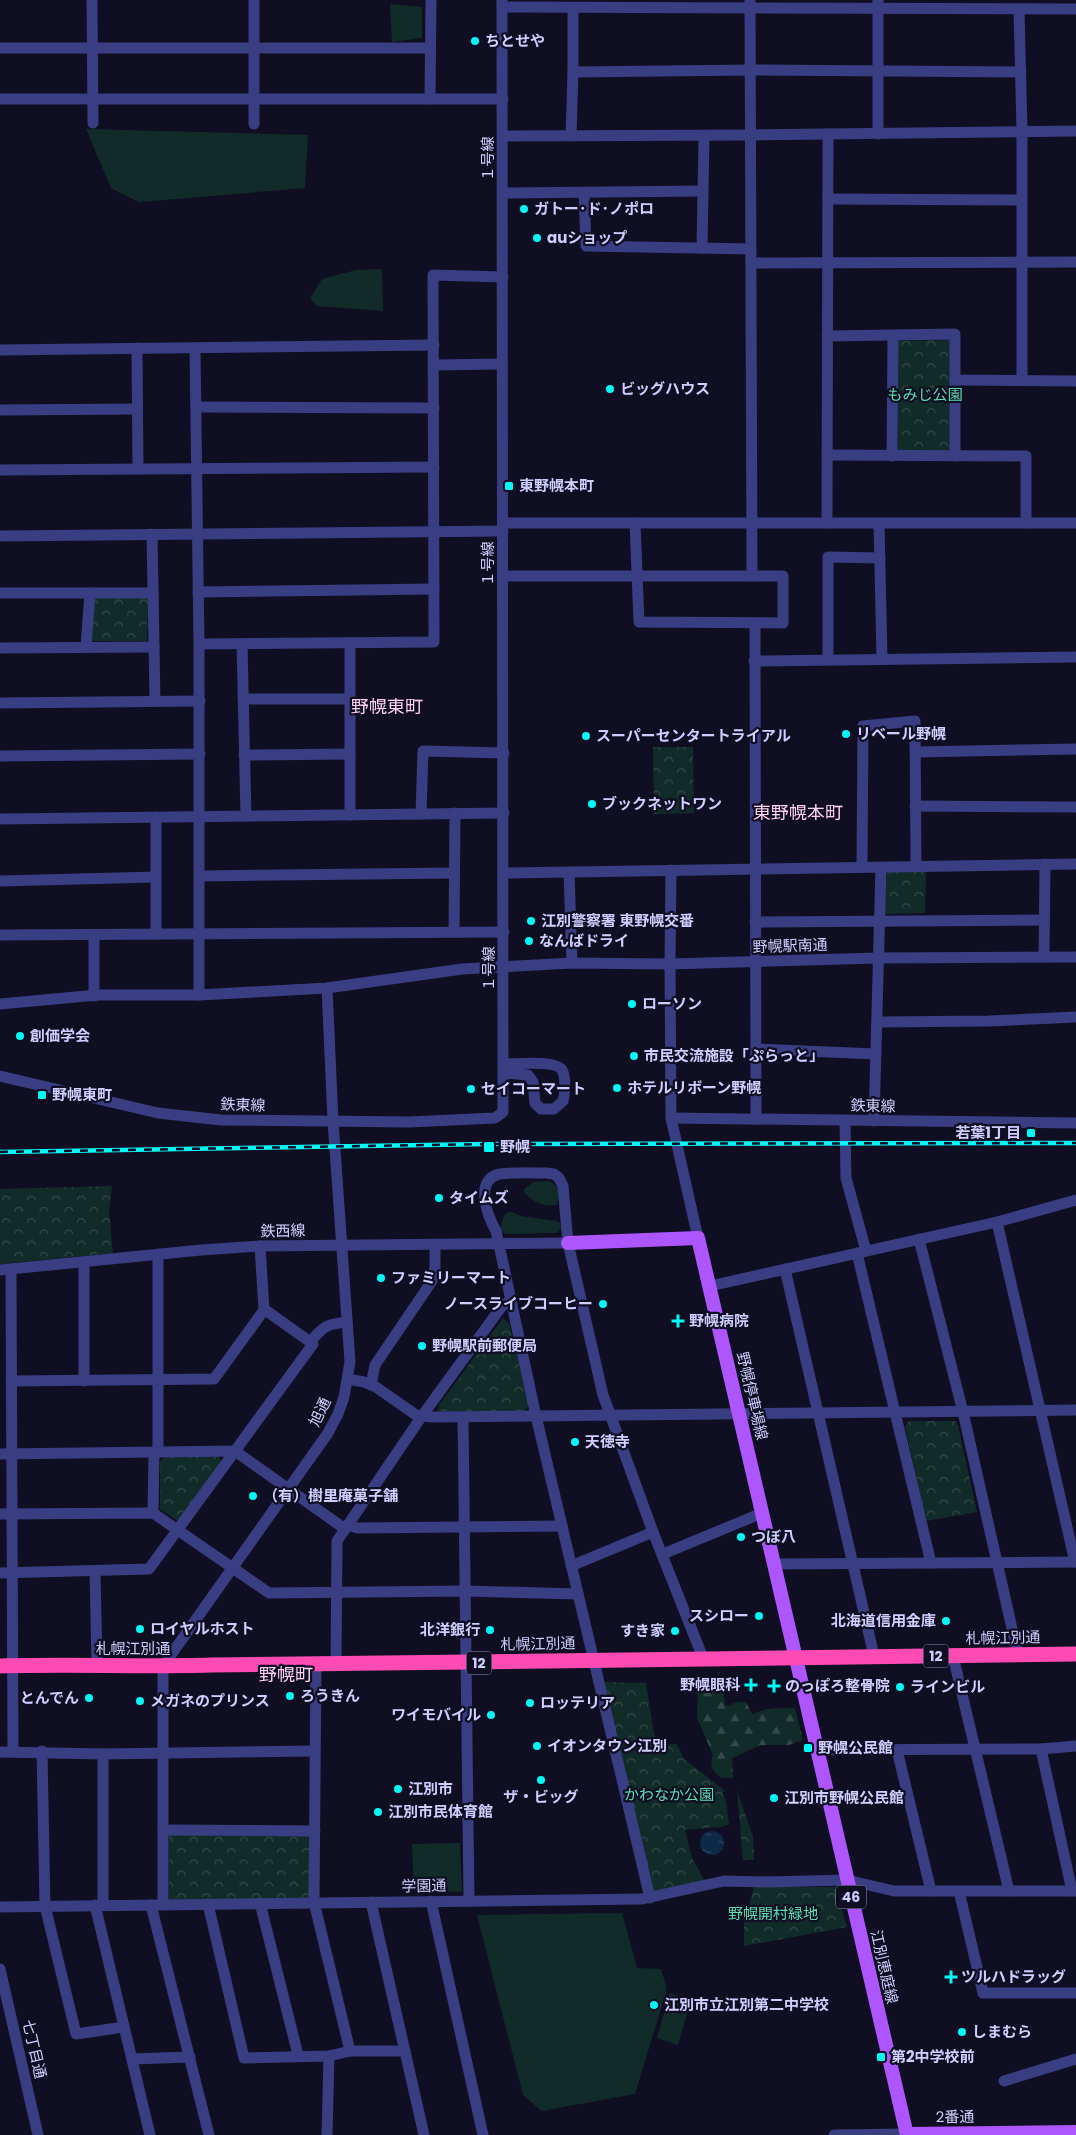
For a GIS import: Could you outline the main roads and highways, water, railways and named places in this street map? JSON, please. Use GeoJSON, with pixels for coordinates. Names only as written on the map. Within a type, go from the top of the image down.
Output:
{"type":"FeatureCollection","features":[{"type":"Feature","properties":{"kind":"highway","name":"札幌江別通"},"geometry":{"type":"LineString","coordinates":[[7,1666],[163,1666],[703,1658],[796,1660],[874,1656],[1076,1654]]}},
{"type":"Feature","properties":{"kind":"main road","name":"野幌停車場線"},"geometry":{"type":"LineString","coordinates":[[568,1243],[698,1238],[796,1660]]}},
{"type":"Feature","properties":{"kind":"main road","name":"江別恵庭線"},"geometry":{"type":"LineString","coordinates":[[796,1660],[907,2135]]}},
{"type":"Feature","properties":{"kind":"main road","name":"2番通"},"geometry":{"type":"LineString","coordinates":[[907,2135],[1076,2132]]}},
{"type":"Feature","properties":{"kind":"water"},"geometry":{"type":"Polygon","coordinates":[[[712,1831],[720,1835],[724,1843],[720,1851],[712,1855],[704,1851],[700,1843],[704,1835],[712,1831]]]}},
{"type":"Feature","properties":{"kind":"railway"},"geometry":{"type":"LineString","coordinates":[[0,1152],[488,1144],[1076,1143]]}},
{"type":"Feature","properties":{"kind":"place","name":"ちとせや"},"geometry":{"type":"Point","coordinates":[475,41]}},
{"type":"Feature","properties":{"kind":"place","name":"ガトー･ド･ノポロ"},"geometry":{"type":"Point","coordinates":[524,209]}},
{"type":"Feature","properties":{"kind":"place","name":"auショップ"},"geometry":{"type":"Point","coordinates":[537,238]}},
{"type":"Feature","properties":{"kind":"place","name":"ビッグハウス"},"geometry":{"type":"Point","coordinates":[610,389]}},
{"type":"Feature","properties":{"kind":"place","name":"東野幌本町"},"geometry":{"type":"Point","coordinates":[509,486]}},
{"type":"Feature","properties":{"kind":"place","name":"リベール野幌"},"geometry":{"type":"Point","coordinates":[846,734]}},
{"type":"Feature","properties":{"kind":"place","name":"スーパーセンタートライアル"},"geometry":{"type":"Point","coordinates":[586,736]}},
{"type":"Feature","properties":{"kind":"place","name":"ブックネットワン"},"geometry":{"type":"Point","coordinates":[592,804]}},
{"type":"Feature","properties":{"kind":"place","name":"江別警察署 東野幌交番"},"geometry":{"type":"Point","coordinates":[531,921]}},
{"type":"Feature","properties":{"kind":"place","name":"なんばドライ"},"geometry":{"type":"Point","coordinates":[529,941]}},
{"type":"Feature","properties":{"kind":"place","name":"ローソン"},"geometry":{"type":"Point","coordinates":[632,1004]}},
{"type":"Feature","properties":{"kind":"place","name":"創価学会"},"geometry":{"type":"Point","coordinates":[20,1036]}},
{"type":"Feature","properties":{"kind":"place","name":"市民交流施設「ぷらっと」"},"geometry":{"type":"Point","coordinates":[634,1056]}},
{"type":"Feature","properties":{"kind":"place","name":"ホテルリボーン野幌"},"geometry":{"type":"Point","coordinates":[617,1088]}},
{"type":"Feature","properties":{"kind":"place","name":"セイコーマート"},"geometry":{"type":"Point","coordinates":[471,1089]}},
{"type":"Feature","properties":{"kind":"place","name":"野幌東町"},"geometry":{"type":"Point","coordinates":[42,1095]}},
{"type":"Feature","properties":{"kind":"place","name":"若葉1丁目"},"geometry":{"type":"Point","coordinates":[1031,1133]}},
{"type":"Feature","properties":{"kind":"place","name":"野幌"},"geometry":{"type":"Point","coordinates":[489,1147]}},
{"type":"Feature","properties":{"kind":"place","name":"タイムズ"},"geometry":{"type":"Point","coordinates":[439,1198]}},
{"type":"Feature","properties":{"kind":"place","name":"ファミリーマート"},"geometry":{"type":"Point","coordinates":[381,1278]}},
{"type":"Feature","properties":{"kind":"place","name":"ノースライブコーヒー"},"geometry":{"type":"Point","coordinates":[603,1304]}},
{"type":"Feature","properties":{"kind":"place","name":"野幌病院"},"geometry":{"type":"Point","coordinates":[678,1321]}},
{"type":"Feature","properties":{"kind":"place","name":"野幌駅前郵便局"},"geometry":{"type":"Point","coordinates":[422,1346]}},
{"type":"Feature","properties":{"kind":"place","name":"天徳寺"},"geometry":{"type":"Point","coordinates":[575,1442]}},
{"type":"Feature","properties":{"kind":"place","name":"（有）樹里庵菓子舗"},"geometry":{"type":"Point","coordinates":[253,1496]}},
{"type":"Feature","properties":{"kind":"place","name":"つぼ八"},"geometry":{"type":"Point","coordinates":[741,1537]}},
{"type":"Feature","properties":{"kind":"place","name":"スシロー"},"geometry":{"type":"Point","coordinates":[759,1616]}},
{"type":"Feature","properties":{"kind":"place","name":"北海道信用金庫"},"geometry":{"type":"Point","coordinates":[946,1621]}},
{"type":"Feature","properties":{"kind":"place","name":"ロイヤルホスト"},"geometry":{"type":"Point","coordinates":[140,1629]}},
{"type":"Feature","properties":{"kind":"place","name":"北洋銀行"},"geometry":{"type":"Point","coordinates":[490,1630]}},
{"type":"Feature","properties":{"kind":"place","name":"すき家"},"geometry":{"type":"Point","coordinates":[675,1631]}},
{"type":"Feature","properties":{"kind":"place","name":"野幌眼科"},"geometry":{"type":"Point","coordinates":[751,1685]}},
{"type":"Feature","properties":{"kind":"place","name":"のっぽろ整骨院"},"geometry":{"type":"Point","coordinates":[774,1686]}},
{"type":"Feature","properties":{"kind":"place","name":"ラインビル"},"geometry":{"type":"Point","coordinates":[900,1687]}},
{"type":"Feature","properties":{"kind":"place","name":"ろうきん"},"geometry":{"type":"Point","coordinates":[290,1696]}},
{"type":"Feature","properties":{"kind":"place","name":"とんでん"},"geometry":{"type":"Point","coordinates":[89,1698]}},
{"type":"Feature","properties":{"kind":"place","name":"メガネのプリンス"},"geometry":{"type":"Point","coordinates":[140,1701]}},
{"type":"Feature","properties":{"kind":"place","name":"ロッテリア"},"geometry":{"type":"Point","coordinates":[530,1703]}},
{"type":"Feature","properties":{"kind":"place","name":"ワイモバイル"},"geometry":{"type":"Point","coordinates":[491,1715]}},
{"type":"Feature","properties":{"kind":"place","name":"イオンタウン江別"},"geometry":{"type":"Point","coordinates":[537,1746]}},
{"type":"Feature","properties":{"kind":"place","name":"野幌公民館"},"geometry":{"type":"Point","coordinates":[808,1748]}},
{"type":"Feature","properties":{"kind":"place","name":"ザ・ビッグ"},"geometry":{"type":"Point","coordinates":[541,1780]}},
{"type":"Feature","properties":{"kind":"place","name":"江別市"},"geometry":{"type":"Point","coordinates":[398,1789]}},
{"type":"Feature","properties":{"kind":"place","name":"江別市野幌公民館"},"geometry":{"type":"Point","coordinates":[774,1798]}},
{"type":"Feature","properties":{"kind":"place","name":"江別市民体育館"},"geometry":{"type":"Point","coordinates":[378,1812]}},
{"type":"Feature","properties":{"kind":"place","name":"ツルハドラッグ"},"geometry":{"type":"Point","coordinates":[951,1977]}},
{"type":"Feature","properties":{"kind":"place","name":"江別市立江別第二中学校"},"geometry":{"type":"Point","coordinates":[654,2005]}},
{"type":"Feature","properties":{"kind":"place","name":"しまむら"},"geometry":{"type":"Point","coordinates":[962,2032]}},
{"type":"Feature","properties":{"kind":"place","name":"第2中学校前"},"geometry":{"type":"Point","coordinates":[881,2057]}},
{"type":"Feature","properties":{"kind":"district","name":"野幌東町"},"geometry":{"type":"Point","coordinates":[387,707]}},
{"type":"Feature","properties":{"kind":"district","name":"東野幌本町"},"geometry":{"type":"Point","coordinates":[798,813]}},
{"type":"Feature","properties":{"kind":"district","name":"野幌町"},"geometry":{"type":"Point","coordinates":[286,1675]}},
{"type":"Feature","properties":{"kind":"park label","name":"もみじ公園"},"geometry":{"type":"Point","coordinates":[925,395]}},
{"type":"Feature","properties":{"kind":"park label","name":"かわなか公園"},"geometry":{"type":"Point","coordinates":[669,1795]}},
{"type":"Feature","properties":{"kind":"park label","name":"野幌開村緑地"},"geometry":{"type":"Point","coordinates":[773,1914]}}]}
